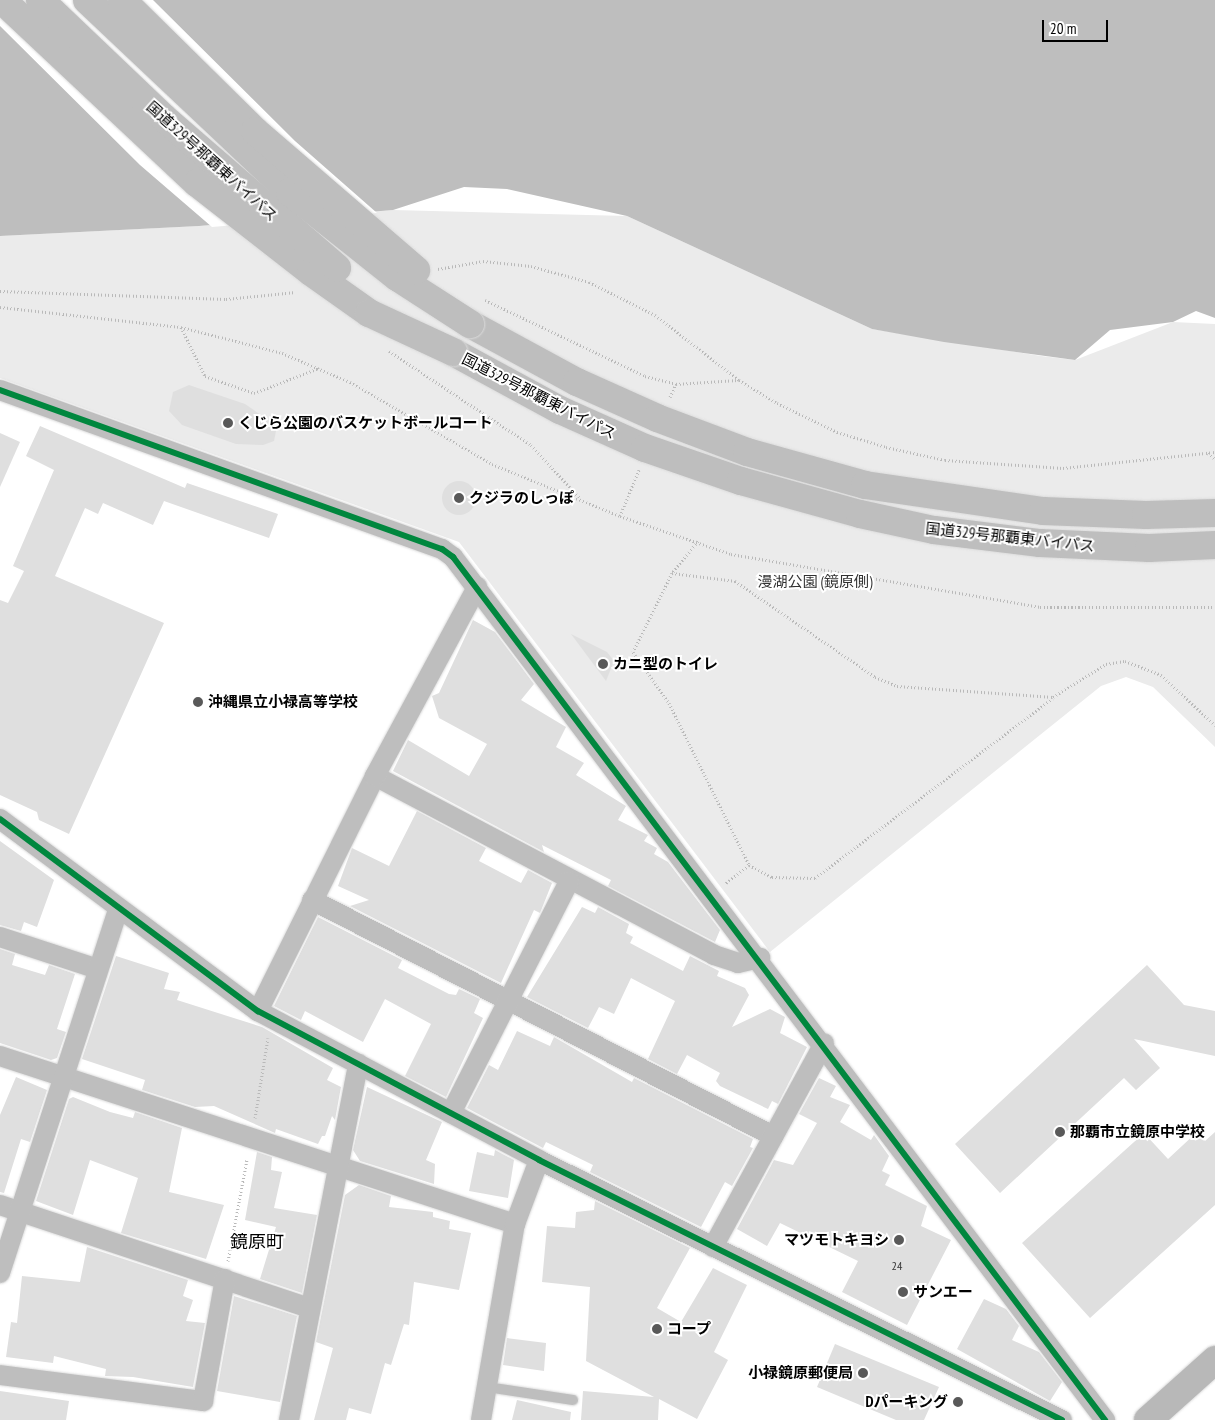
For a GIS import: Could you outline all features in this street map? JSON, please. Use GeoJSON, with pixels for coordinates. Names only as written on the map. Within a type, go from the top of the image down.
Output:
{"type":"FeatureCollection","features":[{"type":"Feature","properties":{"kind":"highway"},"geometry":{"type":"LineString","coordinates":[[2,0],[197,183],[311,272],[370,313],[453,352]]}},
{"type":"Feature","properties":{"kind":"highway","name":"国道329号那覇東バイパス"},"geometry":{"type":"LineString","coordinates":[[40,0],[297,236],[380,302],[453,352],[560,410],[646,448],[741,481],[860,514],[934,530],[1040,543],[1149,548],[1215,545]]}},
{"type":"Feature","properties":{"kind":"highway","name":"国道329号那覇東バイパス"},"geometry":{"type":"LineString","coordinates":[[87,0],[290,192],[397,277],[470,324],[577,382],[666,422],[747,452],[865,485],[1043,511],[1146,516],[1215,513]]}},
{"type":"Feature","properties":{"kind":"highway"},"geometry":{"type":"LineString","coordinates":[[122,0],[255,131],[408,263],[470,324]]}},
{"type":"Feature","properties":{"kind":"street"},"geometry":{"type":"LineString","coordinates":[[0,390],[442,549],[454,556],[760,958],[1105,1420]]}},
{"type":"Feature","properties":{"kind":"street"},"geometry":{"type":"LineString","coordinates":[[258,1011],[375,776],[477,587]]}},
{"type":"Feature","properties":{"kind":"street"},"geometry":{"type":"LineString","coordinates":[[375,776],[569,881],[714,955],[738,963],[760,958]]}},
{"type":"Feature","properties":{"kind":"street"},"geometry":{"type":"LineString","coordinates":[[0,819],[118,909],[258,1011],[539,1160],[1062,1420]]}},
{"type":"Feature","properties":{"kind":"street"},"geometry":{"type":"LineString","coordinates":[[451,1113],[569,881]]}},
{"type":"Feature","properties":{"kind":"street"},"geometry":{"type":"LineString","coordinates":[[312,900],[773,1136]]}},
{"type":"Feature","properties":{"kind":"street"},"geometry":{"type":"LineString","coordinates":[[0,1273],[62,1076],[118,909]]}},
{"type":"Feature","properties":{"kind":"street"},"geometry":{"type":"LineString","coordinates":[[0,937],[98,969]]}},
{"type":"Feature","properties":{"kind":"street"},"geometry":{"type":"LineString","coordinates":[[713,1247],[824,1043]]}},
{"type":"Feature","properties":{"kind":"street"},"geometry":{"type":"LineString","coordinates":[[0,1056],[515,1224]]}},
{"type":"Feature","properties":{"kind":"street"},"geometry":{"type":"LineString","coordinates":[[289,1420],[309,1308],[358,1064]]}},
{"type":"Feature","properties":{"kind":"street"},"geometry":{"type":"LineString","coordinates":[[482,1420],[515,1224],[539,1160]]}},
{"type":"Feature","properties":{"kind":"street"},"geometry":{"type":"LineString","coordinates":[[0,1205],[309,1308]]}},
{"type":"Feature","properties":{"kind":"street"},"geometry":{"type":"LineString","coordinates":[[0,1375],[203,1401],[225,1279]]}},
{"type":"Feature","properties":{"kind":"street"},"geometry":{"type":"LineString","coordinates":[[1148,1420],[1215,1360]]}},
{"type":"Feature","properties":{"kind":"lane"},"geometry":{"type":"LineString","coordinates":[[487,1387],[573,1400]]}},
{"type":"Feature","properties":{"kind":"path"},"geometry":{"type":"LineString","coordinates":[[434,269],[483,261],[531,266],[589,282],[662,320],[739,380],[837,432],[945,460],[1063,468],[1215,452]]}},
{"type":"Feature","properties":{"kind":"path"},"geometry":{"type":"LineString","coordinates":[[0,291],[226,299],[300,292]]}},
{"type":"Feature","properties":{"kind":"path"},"geometry":{"type":"LineString","coordinates":[[485,300],[645,376],[676,384],[739,380]]}},
{"type":"Feature","properties":{"kind":"path"},"geometry":{"type":"LineString","coordinates":[[0,307],[181,327],[256,344],[320,368],[374,394],[492,464],[620,516],[731,554],[1040,608],[1215,607]]}},
{"type":"Feature","properties":{"kind":"path"},"geometry":{"type":"LineString","coordinates":[[181,327],[205,376],[254,393],[320,368]]}},
{"type":"Feature","properties":{"kind":"path"},"geometry":{"type":"LineString","coordinates":[[380,345],[531,445],[581,499]]}},
{"type":"Feature","properties":{"kind":"path"},"geometry":{"type":"LineString","coordinates":[[1206,452],[1215,459]]}},
{"type":"Feature","properties":{"kind":"path"},"geometry":{"type":"LineString","coordinates":[[620,516],[640,465]]}},
{"type":"Feature","properties":{"kind":"path"},"geometry":{"type":"LineString","coordinates":[[698,542],[672,573],[633,652],[669,703],[749,865],[772,877],[814,878],[1053,697],[1106,664],[1125,661],[1161,675],[1215,724]]}},
{"type":"Feature","properties":{"kind":"path"},"geometry":{"type":"LineString","coordinates":[[672,573],[735,581],[875,677],[896,686],[1053,697]]}},
{"type":"Feature","properties":{"kind":"path"},"geometry":{"type":"LineString","coordinates":[[720,888],[749,865]]}},
{"type":"Feature","properties":{"kind":"green space","name":"漫湖公園 (鏡原側)"},"geometry":{"type":"Polygon","coordinates":[[[393,210],[627,216],[872,329],[1041,356],[1075,360],[1173,322],[1215,324],[1215,747],[1153,687],[1126,677],[1101,686],[770,952],[459,542],[0,378],[0,236],[199,226],[393,210]]]}},
{"type":"Feature","properties":{"kind":"shaded area"},"geometry":{"type":"Polygon","coordinates":[[[0,0],[1215,0],[1215,318],[1196,311],[1173,322],[1110,330],[1075,360],[944,342],[872,329],[627,216],[507,189],[464,187],[393,210],[199,226],[0,236],[0,0]]]}},
{"type":"Feature","properties":{"kind":"pier"},"geometry":{"type":"Polygon","coordinates":[[[0,0],[153,0],[295,141],[377,213],[212,227],[140,165],[0,26],[0,0]]]}},
{"type":"Feature","properties":{"kind":"building"},"geometry":{"type":"Polygon","coordinates":[[[189,385],[245,404],[277,426],[274,441],[263,445],[236,444],[182,425],[169,411],[173,392],[189,385]]]}},
{"type":"Feature","properties":{"kind":"building"},"geometry":{"type":"Polygon","coordinates":[[[40,426],[185,488],[187,483],[278,514],[269,538],[164,501],[153,525],[103,503],[98,514],[85,508],[55,576],[164,623],[69,834],[39,820],[37,812],[0,795],[0,600],[8,603],[24,571],[13,566],[54,470],[26,456],[40,426]]]}},
{"type":"Feature","properties":{"kind":"building"},"geometry":{"type":"Polygon","coordinates":[[[0,433],[20,442],[0,487],[0,433]]]}},
{"type":"Feature","properties":{"kind":"building","name":"クジラのしっぽ"},"geometry":{"type":"Polygon","coordinates":[[[459,481],[466,482],[471,486],[475,491],[475,505],[471,510],[466,514],[459,515],[452,514],[447,510],[443,505],[442,498],[443,491],[447,486],[452,482],[459,481]]]}},
{"type":"Feature","properties":{"kind":"building"},"geometry":{"type":"Polygon","coordinates":[[[473,620],[495,632],[534,684],[521,700],[566,727],[556,747],[584,763],[576,775],[626,806],[618,820],[648,835],[644,841],[657,848],[654,854],[668,862],[720,930],[715,942],[608,886],[611,880],[542,845],[544,852],[393,771],[408,740],[469,776],[487,744],[439,718],[432,696],[439,693],[473,620]]]}},
{"type":"Feature","properties":{"kind":"building","name":"カニ型のトイレ"},"geometry":{"type":"Polygon","coordinates":[[[571,634],[607,652],[614,661],[606,681],[571,634]]]}},
{"type":"Feature","properties":{"kind":"building"},"geometry":{"type":"Polygon","coordinates":[[[417,811],[486,848],[479,861],[521,883],[528,870],[552,883],[540,913],[534,910],[501,983],[350,906],[369,900],[338,886],[352,848],[389,866],[417,811]]]}},
{"type":"Feature","properties":{"kind":"building"},"geometry":{"type":"Polygon","coordinates":[[[0,841],[54,880],[37,927],[24,922],[21,931],[0,925],[0,841]]]}},
{"type":"Feature","properties":{"kind":"building"},"geometry":{"type":"Polygon","coordinates":[[[582,907],[595,913],[598,907],[629,924],[626,933],[633,937],[630,943],[683,971],[690,956],[719,971],[717,976],[745,988],[749,995],[732,1027],[770,1009],[785,1017],[780,1033],[807,1047],[778,1104],[772,1101],[768,1109],[720,1086],[716,1081],[720,1073],[687,1055],[677,1074],[648,1059],[675,1001],[631,978],[614,1014],[599,1007],[588,1028],[527,997],[582,907]]]}},
{"type":"Feature","properties":{"kind":"building"},"geometry":{"type":"Polygon","coordinates":[[[318,917],[402,960],[398,968],[449,994],[456,995],[459,989],[480,999],[474,1013],[483,1018],[446,1097],[405,1076],[431,1024],[385,999],[363,1042],[305,1011],[301,1020],[274,1006],[318,917]]]}},
{"type":"Feature","properties":{"kind":"building"},"geometry":{"type":"Polygon","coordinates":[[[0,949],[15,954],[12,965],[45,975],[49,965],[75,974],[57,1029],[66,1032],[57,1058],[51,1060],[0,1043],[0,949]]]}},
{"type":"Feature","properties":{"kind":"building"},"geometry":{"type":"Polygon","coordinates":[[[116,956],[169,973],[164,989],[180,992],[177,1000],[262,1027],[333,1068],[327,1080],[341,1087],[335,1120],[332,1116],[325,1136],[322,1136],[318,1144],[276,1129],[275,1133],[214,1106],[195,1107],[142,1090],[145,1080],[82,1059],[116,956]]]}},
{"type":"Feature","properties":{"kind":"building"},"geometry":{"type":"Polygon","coordinates":[[[1147,965],[1184,1005],[1215,1011],[1215,1056],[1134,1039],[1160,1068],[1136,1090],[1124,1078],[1000,1193],[955,1144],[1147,965]]]}},
{"type":"Feature","properties":{"kind":"building"},"geometry":{"type":"Polygon","coordinates":[[[517,1031],[550,1046],[554,1037],[632,1082],[634,1078],[753,1139],[750,1147],[753,1148],[732,1186],[725,1182],[701,1227],[590,1172],[593,1165],[546,1142],[543,1148],[467,1108],[489,1065],[498,1070],[517,1031]]]}},
{"type":"Feature","properties":{"kind":"building"},"geometry":{"type":"Polygon","coordinates":[[[16,1077],[47,1090],[30,1142],[21,1139],[4,1193],[0,1192],[0,1115],[16,1077]]]}},
{"type":"Feature","properties":{"kind":"building"},"geometry":{"type":"Polygon","coordinates":[[[819,1078],[836,1086],[830,1097],[850,1105],[840,1122],[871,1140],[874,1135],[889,1156],[882,1171],[890,1175],[885,1185],[927,1206],[921,1226],[951,1240],[907,1325],[842,1292],[858,1261],[780,1223],[767,1246],[737,1229],[774,1160],[793,1165],[817,1123],[799,1114],[819,1078]]]}},
{"type":"Feature","properties":{"kind":"building"},"geometry":{"type":"Polygon","coordinates":[[[367,1087],[442,1122],[426,1160],[435,1164],[434,1184],[360,1161],[353,1150],[367,1087]]]}},
{"type":"Feature","properties":{"kind":"building"},"geometry":{"type":"Polygon","coordinates":[[[73,1097],[110,1112],[133,1118],[135,1112],[182,1128],[169,1192],[224,1205],[206,1259],[121,1233],[138,1178],[90,1160],[73,1215],[36,1201],[69,1099],[73,1097]]]}},
{"type":"Feature","properties":{"kind":"building"},"geometry":{"type":"Polygon","coordinates":[[[1197,1132],[1205,1141],[1215,1132],[1215,1205],[1090,1318],[1022,1243],[1144,1133],[1168,1159],[1197,1132]]]}},
{"type":"Feature","properties":{"kind":"building"},"geometry":{"type":"Polygon","coordinates":[[[495,1150],[514,1160],[508,1198],[469,1191],[477,1152],[494,1156],[495,1150]]]}},
{"type":"Feature","properties":{"kind":"building"},"geometry":{"type":"Polygon","coordinates":[[[257,1152],[272,1157],[271,1170],[282,1172],[274,1208],[317,1215],[302,1293],[260,1279],[276,1227],[245,1220],[257,1152]]]}},
{"type":"Feature","properties":{"kind":"building"},"geometry":{"type":"Polygon","coordinates":[[[359,1185],[391,1196],[389,1207],[433,1212],[433,1217],[450,1221],[449,1229],[471,1233],[459,1290],[414,1282],[409,1325],[404,1324],[391,1365],[385,1363],[371,1414],[349,1408],[346,1420],[314,1420],[333,1348],[316,1342],[345,1195],[359,1185]]]}},
{"type":"Feature","properties":{"kind":"building","name":"コープ"},"geometry":{"type":"Polygon","coordinates":[[[595,1201],[690,1248],[657,1308],[681,1322],[713,1268],[747,1285],[714,1352],[728,1360],[697,1419],[659,1399],[658,1420],[581,1420],[583,1391],[654,1397],[586,1361],[590,1287],[542,1282],[547,1226],[575,1228],[576,1212],[594,1210],[595,1201]]]}},
{"type":"Feature","properties":{"kind":"building"},"geometry":{"type":"Polygon","coordinates":[[[87,1247],[188,1280],[183,1296],[193,1300],[186,1321],[205,1323],[193,1387],[133,1377],[105,1376],[106,1369],[54,1356],[53,1363],[6,1357],[11,1322],[17,1323],[22,1276],[80,1282],[87,1247]]]}},
{"type":"Feature","properties":{"kind":"building"},"geometry":{"type":"Polygon","coordinates":[[[234,1296],[297,1316],[280,1402],[217,1391],[234,1296]]]}},
{"type":"Feature","properties":{"kind":"building"},"geometry":{"type":"Polygon","coordinates":[[[984,1299],[1006,1309],[1019,1326],[1012,1340],[1039,1352],[1062,1382],[1050,1401],[957,1349],[984,1299]]]}},
{"type":"Feature","properties":{"kind":"building"},"geometry":{"type":"Polygon","coordinates":[[[507,1338],[546,1343],[544,1371],[503,1365],[507,1338]]]}},
{"type":"Feature","properties":{"kind":"building"},"geometry":{"type":"Polygon","coordinates":[[[835,1344],[939,1387],[924,1420],[896,1420],[817,1387],[835,1344]]]}},
{"type":"Feature","properties":{"kind":"building"},"geometry":{"type":"Polygon","coordinates":[[[0,1391],[69,1401],[66,1420],[0,1420],[0,1391]]]}},
{"type":"Feature","properties":{"kind":"building"},"geometry":{"type":"Polygon","coordinates":[[[517,1400],[571,1412],[570,1420],[512,1420],[517,1400]]]}},
{"type":"Feature","properties":{"kind":"cycle path"},"geometry":{"type":"LineString","coordinates":[[0,390],[442,549],[453,557],[1105,1420]]}},
{"type":"Feature","properties":{"kind":"cycle path"},"geometry":{"type":"LineString","coordinates":[[0,819],[258,1011],[539,1160],[1062,1420]]}},
{"type":"Feature","properties":{"kind":"place","name":"くじら公園のバスケットボールコート"},"geometry":{"type":"Point","coordinates":[228,423]}},
{"type":"Feature","properties":{"kind":"place","name":"クジラのしっぽ"},"geometry":{"type":"Point","coordinates":[459,498]}},
{"type":"Feature","properties":{"kind":"place","name":"カニ型のトイレ"},"geometry":{"type":"Point","coordinates":[603,664]}},
{"type":"Feature","properties":{"kind":"place","name":"沖縄県立小禄高等学校"},"geometry":{"type":"Point","coordinates":[198,702]}},
{"type":"Feature","properties":{"kind":"place","name":"那覇市立鏡原中学校"},"geometry":{"type":"Point","coordinates":[1060,1132]}},
{"type":"Feature","properties":{"kind":"place","name":"マツモトキヨシ"},"geometry":{"type":"Point","coordinates":[899,1240]}},
{"type":"Feature","properties":{"kind":"place","name":"サンエー"},"geometry":{"type":"Point","coordinates":[903,1292]}},
{"type":"Feature","properties":{"kind":"place","name":"コープ"},"geometry":{"type":"Point","coordinates":[657,1329]}},
{"type":"Feature","properties":{"kind":"place","name":"小禄鏡原郵便局"},"geometry":{"type":"Point","coordinates":[863,1373]}},
{"type":"Feature","properties":{"kind":"place","name":"Dパーキング"},"geometry":{"type":"Point","coordinates":[958,1402]}},
{"type":"Feature","properties":{"kind":"district","name":"鏡原町"},"geometry":{"type":"Point","coordinates":[257,1242]}}]}
